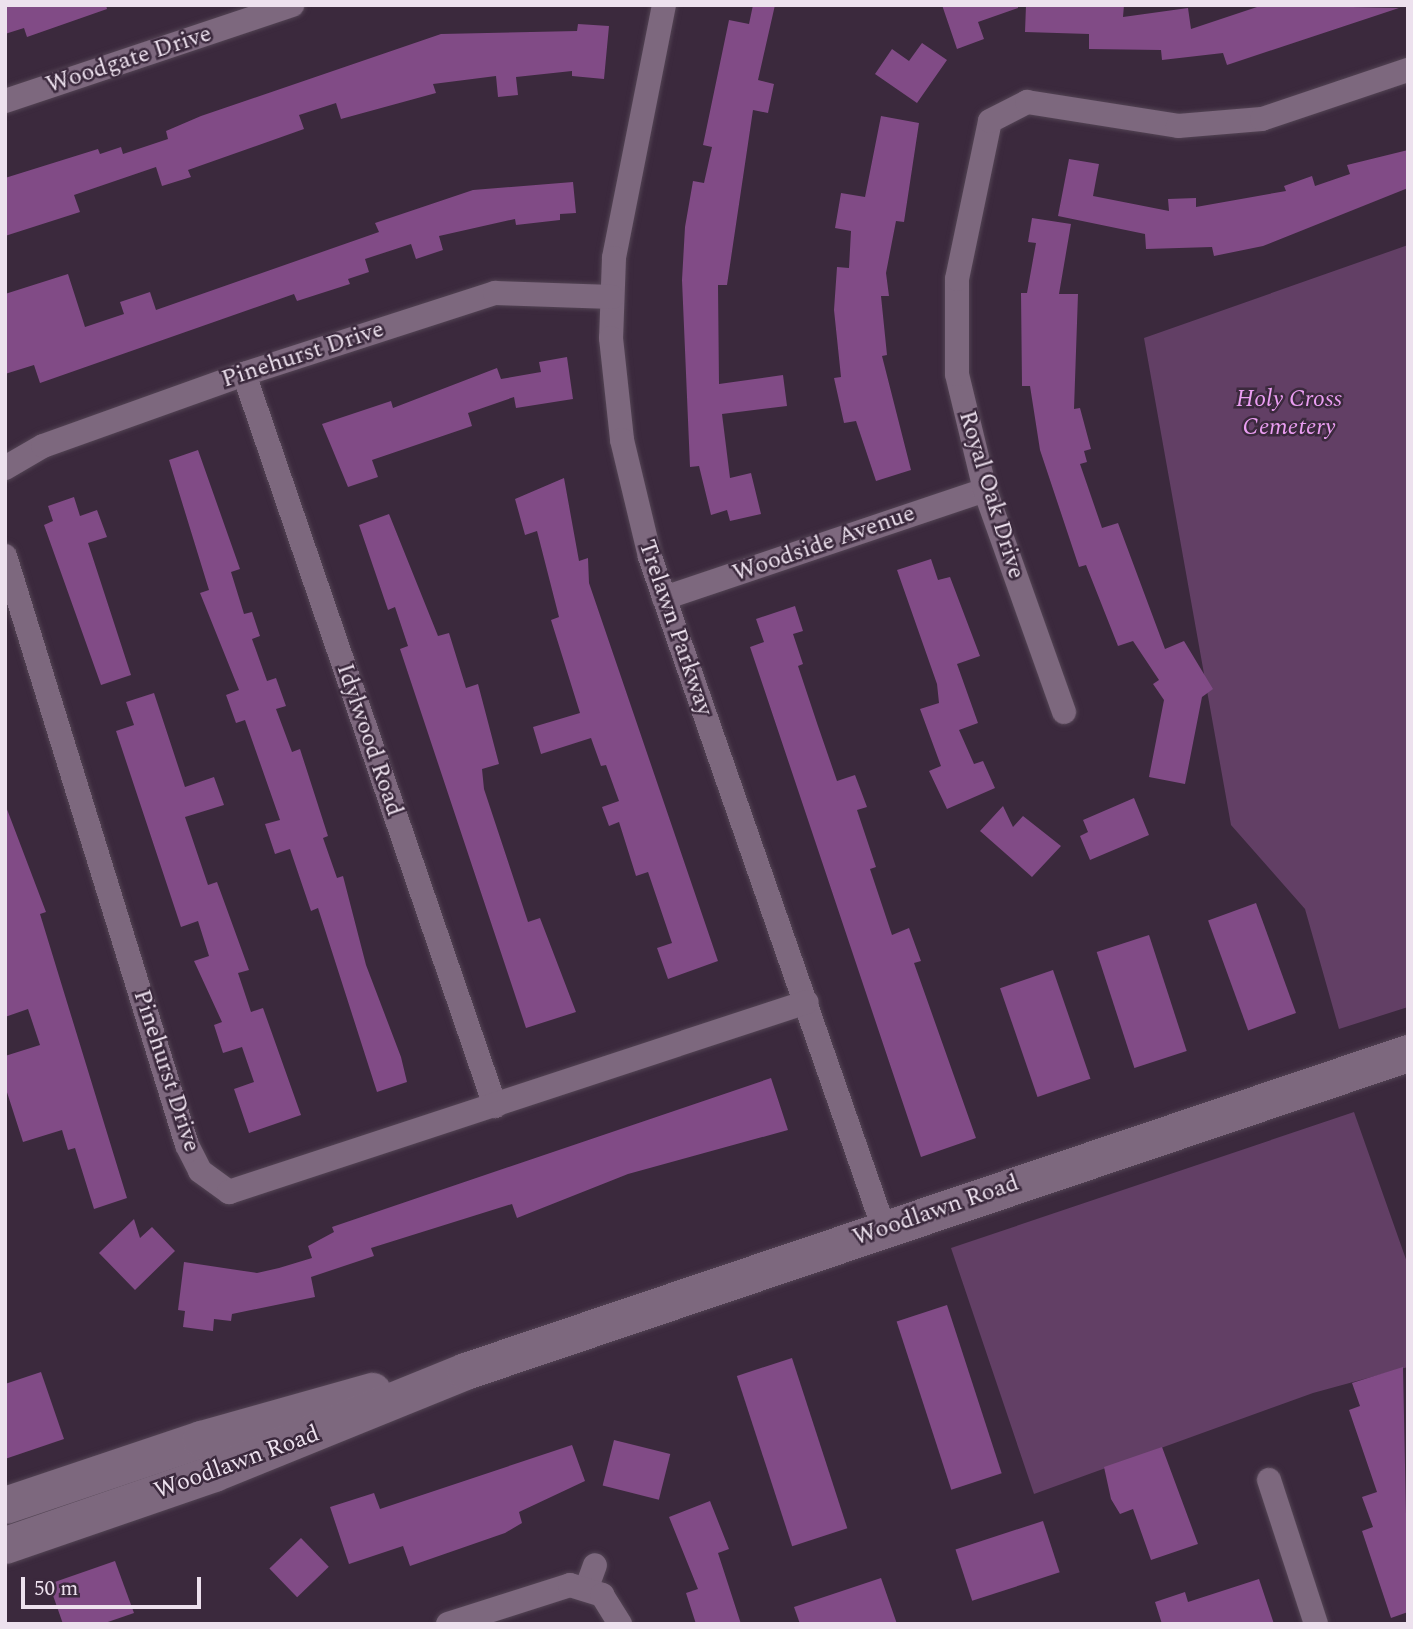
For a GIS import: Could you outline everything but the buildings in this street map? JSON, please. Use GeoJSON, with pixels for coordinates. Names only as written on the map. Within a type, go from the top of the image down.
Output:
{"type":"FeatureCollection","features":[{"type":"Feature","properties":{"kind":"main road","name":"Woodlawn Road"},"geometry":{"type":"LineString","coordinates":[[5,1545],[227,1468],[465,1371],[1408,1053]]}},
{"type":"Feature","properties":{"kind":"main road","name":"Woodlawn Road"},"geometry":{"type":"LineString","coordinates":[[5,1505],[201,1439],[465,1371]]}},
{"type":"Feature","properties":{"kind":"street","name":"Woodgate Drive"},"geometry":{"type":"LineString","coordinates":[[5,101],[292,5]]}},
{"type":"Feature","properties":{"kind":"street","name":"Trelawn Parkway"},"geometry":{"type":"LineString","coordinates":[[664,5],[611,297],[622,440],[664,598],[884,1229]]}},
{"type":"Feature","properties":{"kind":"street","name":"Royal Oak Drive"},"geometry":{"type":"LineString","coordinates":[[1064,712],[985,490],[957,374],[955,318],[990,121],[1027,103],[1178,126],[1262,119],[1408,70]]}},
{"type":"Feature","properties":{"kind":"street","name":"Pinehurst Drive"},"geometry":{"type":"LineString","coordinates":[[5,468],[43,446],[244,374],[495,293],[611,297]]}},
{"type":"Feature","properties":{"kind":"street","name":"Idylwood Road"},"geometry":{"type":"LineString","coordinates":[[244,374],[495,1106]]}},
{"type":"Feature","properties":{"kind":"street","name":"Woodside Avenue"},"geometry":{"type":"LineString","coordinates":[[664,598],[985,490]]}},
{"type":"Feature","properties":{"kind":"street","name":"Pinehurst Drive"},"geometry":{"type":"LineString","coordinates":[[5,556],[200,1171],[229,1192],[807,1002]]}},
{"type":"Feature","properties":{"kind":"street"},"geometry":{"type":"LineString","coordinates":[[1269,1480],[1316,1624]]}},
{"type":"Feature","properties":{"kind":"street"},"geometry":{"type":"LineString","coordinates":[[448,1624],[591,1576],[620,1624]]}},
{"type":"Feature","properties":{"kind":"green space","name":"Holy Cross Cemetery"},"geometry":{"type":"Polygon","coordinates":[[[1408,245],[1408,1007],[1339,1029],[1305,909],[1231,825],[1144,338],[1408,245]]]}},
{"type":"Feature","properties":{"kind":"green space"},"geometry":{"type":"Polygon","coordinates":[[[1354,1112],[1408,1265],[1408,1367],[1313,1393],[1034,1494],[951,1248],[1354,1112]]]}}]}
